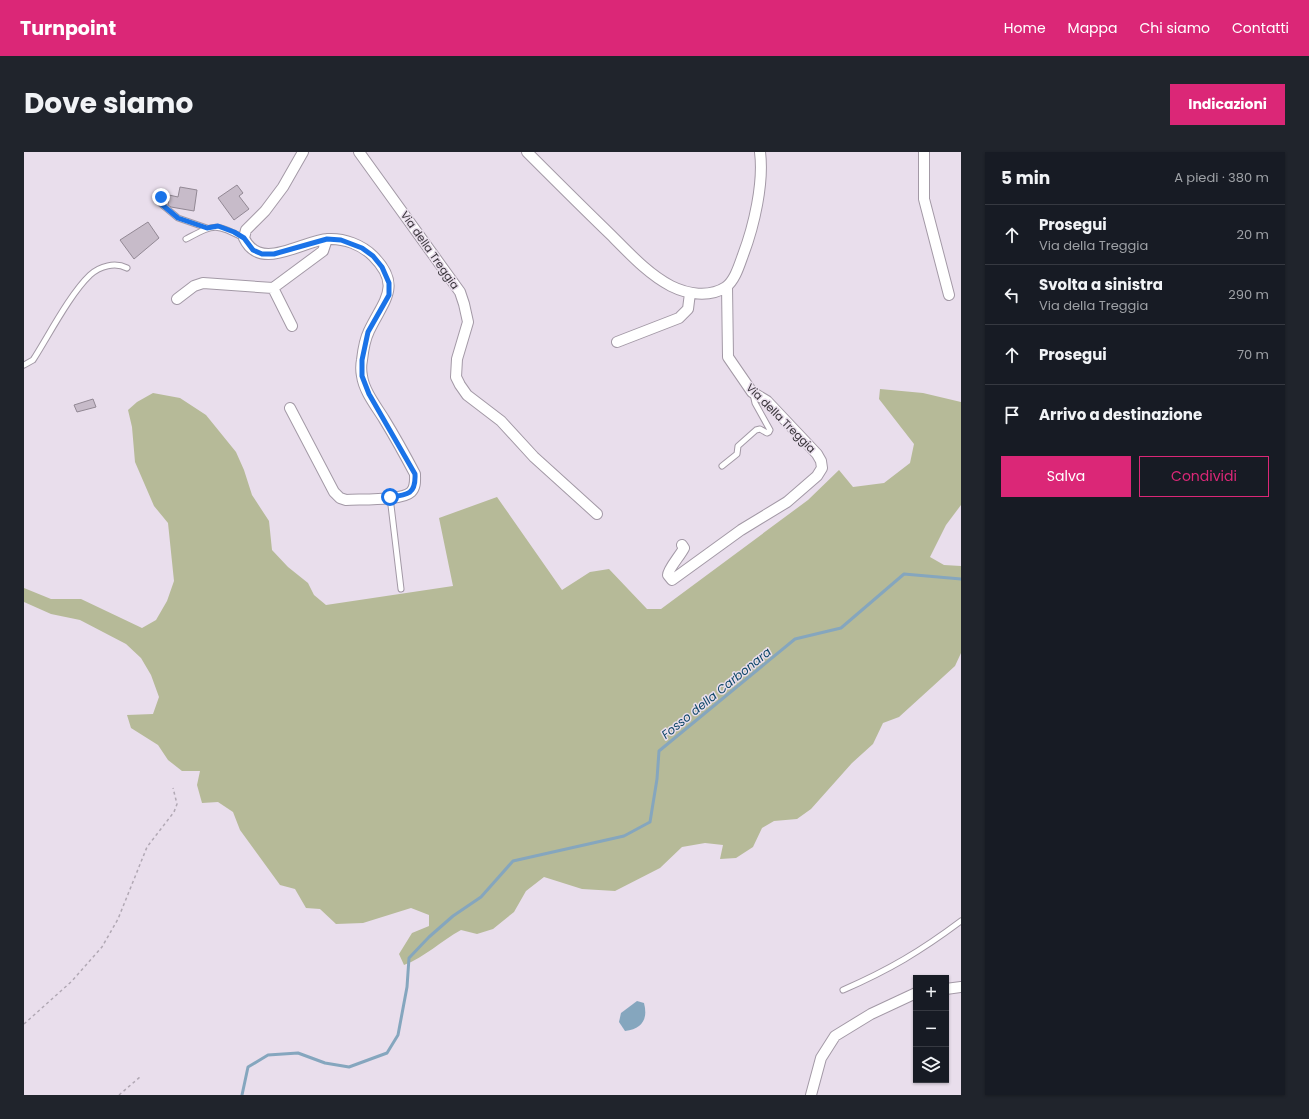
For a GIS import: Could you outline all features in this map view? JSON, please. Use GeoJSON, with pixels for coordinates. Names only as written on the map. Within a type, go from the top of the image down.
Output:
{"type":"FeatureCollection","features":[{"type":"Feature","properties":{"kind":"street"},"geometry":{"type":"LineString","coordinates":[[290,408],[334,492],[340,498],[346,500],[390,497],[401,496],[411,492],[416,484],[415,474],[369,394],[362,376],[362,360],[368,332],[389,295],[389,283],[382,267],[362,248],[341,240],[327,239],[274,254],[268,254],[253,250],[244,238],[246,230],[265,211],[283,187],[303,152]]}},
{"type":"Feature","properties":{"kind":"street","name":"Via della Treggia"},"geometry":{"type":"LineString","coordinates":[[359,152],[460,292],[468,322],[457,359],[456,377],[460,385],[467,395],[501,421],[534,457],[597,514]]}},
{"type":"Feature","properties":{"kind":"street"},"geometry":{"type":"LineString","coordinates":[[527,152],[641,265],[670,286],[690,293],[712,293],[726,286],[736,274],[746,247],[761,184],[762,169],[760,152]]}},
{"type":"Feature","properties":{"kind":"street"},"geometry":{"type":"LineString","coordinates":[[924,152],[924,200],[949,295]]}},
{"type":"Feature","properties":{"kind":"street"},"geometry":{"type":"LineString","coordinates":[[177,299],[194,286],[203,283],[273,288],[323,251],[327,239]]}},
{"type":"Feature","properties":{"kind":"street","name":"Via della Treggia"},"geometry":{"type":"LineString","coordinates":[[682,545],[684,548],[679,558],[668,572],[668,575],[672,580],[741,530],[787,502],[817,476],[822,468],[822,461],[817,454],[767,402],[752,392],[728,357],[726,286]]}},
{"type":"Feature","properties":{"kind":"street"},"geometry":{"type":"LineString","coordinates":[[273,288],[292,326]]}},
{"type":"Feature","properties":{"kind":"street"},"geometry":{"type":"LineString","coordinates":[[617,342],[679,318],[688,309],[690,293]]}},
{"type":"Feature","properties":{"kind":"street"},"geometry":{"type":"LineString","coordinates":[[949,989],[961,987]]}},
{"type":"Feature","properties":{"kind":"street"},"geometry":{"type":"LineString","coordinates":[[811,1095],[821,1058],[835,1036],[871,1014],[913,994]]}},
{"type":"Feature","properties":{"kind":"lane"},"geometry":{"type":"LineString","coordinates":[[161,197],[160,203],[178,218],[207,228]]}},
{"type":"Feature","properties":{"kind":"lane"},"geometry":{"type":"LineString","coordinates":[[186,239],[207,228],[218,226],[244,238]]}},
{"type":"Feature","properties":{"kind":"lane"},"geometry":{"type":"LineString","coordinates":[[24,365],[33,360],[76,293],[90,275],[110,265],[128,268]]}},
{"type":"Feature","properties":{"kind":"lane"},"geometry":{"type":"LineString","coordinates":[[722,466],[737,454],[738,446],[756,430],[760,429],[767,433],[770,430],[755,403],[752,392]]}},
{"type":"Feature","properties":{"kind":"lane"},"geometry":{"type":"LineString","coordinates":[[390,497],[401,589]]}},
{"type":"Feature","properties":{"kind":"lane"},"geometry":{"type":"LineString","coordinates":[[844,990],[901,962],[926,947],[961,921]]}},
{"type":"Feature","properties":{"kind":"path"},"geometry":{"type":"LineString","coordinates":[[24,1024],[72,981],[102,947],[118,919],[147,846],[174,812],[177,804],[173,788]]}},
{"type":"Feature","properties":{"kind":"path"},"geometry":{"type":"LineString","coordinates":[[119,1095],[140,1077]]}},
{"type":"Feature","properties":{"kind":"green space"},"geometry":{"type":"Polygon","coordinates":[[[880,389],[923,393],[961,402],[961,505],[946,525],[930,557],[944,565],[961,566],[961,653],[955,666],[899,717],[883,723],[873,744],[852,763],[811,809],[797,819],[774,821],[762,828],[753,847],[736,858],[720,859],[723,845],[705,843],[682,847],[660,868],[615,891],[582,889],[544,877],[526,891],[514,912],[493,929],[477,934],[461,930],[419,958],[404,965],[399,954],[412,933],[429,926],[429,915],[411,908],[363,923],[336,924],[320,909],[306,908],[295,889],[280,885],[240,830],[233,812],[218,802],[202,803],[197,785],[200,771],[182,771],[168,760],[158,745],[131,728],[127,715],[153,714],[159,697],[151,675],[141,658],[126,644],[80,620],[51,614],[24,602],[24,588],[51,599],[81,599],[142,628],[156,620],[167,601],[174,581],[168,523],[154,506],[135,462],[132,427],[128,410],[137,402],[153,393],[180,398],[206,415],[236,452],[244,470],[252,495],[269,521],[272,550],[288,567],[308,583],[314,595],[326,605],[453,586],[439,518],[497,497],[562,590],[590,572],[609,569],[647,609],[661,609],[808,500],[839,470],[853,487],[884,483],[910,463],[914,444],[879,399],[880,389]]]}},
{"type":"Feature","properties":{"kind":"water"},"geometry":{"type":"Polygon","coordinates":[[[637,1001],[644,1003],[645,1013],[643,1022],[636,1028],[625,1031],[619,1022],[621,1013],[637,1001]]]}},
{"type":"Feature","properties":{"kind":"building"},"geometry":{"type":"Polygon","coordinates":[[[237,185],[243,193],[239,196],[249,209],[234,220],[218,198],[237,185]]]}},
{"type":"Feature","properties":{"kind":"building"},"geometry":{"type":"Polygon","coordinates":[[[180,187],[197,190],[194,211],[171,207],[168,205],[169,195],[178,197],[180,187]]]}},
{"type":"Feature","properties":{"kind":"building"},"geometry":{"type":"Polygon","coordinates":[[[148,222],[159,238],[134,259],[120,240],[148,222]]]}},
{"type":"Feature","properties":{"kind":"building"},"geometry":{"type":"Polygon","coordinates":[[[93,399],[96,407],[77,412],[74,405],[93,399]]]}},
{"type":"Feature","properties":{"kind":"waterway","name":"Fosso della Carbonara"},"geometry":{"type":"LineString","coordinates":[[242,1095],[248,1067],[268,1055],[298,1053],[325,1063],[349,1067],[387,1053],[398,1035],[407,987],[409,958],[429,937],[453,916],[481,897],[513,861],[624,836],[650,822],[657,779],[659,751],[795,639],[841,628],[904,574],[961,579]]}},
{"type":"Feature","properties":{"kind":"route"},"geometry":{"type":"LineString","coordinates":[[161,197],[160,203],[178,218],[207,228],[218,226],[234,232],[244,238],[253,250],[262,254],[274,254],[327,239],[341,240],[362,248],[373,256],[382,267],[389,283],[389,295],[368,332],[362,360],[362,376],[369,394],[415,474],[416,484],[411,492],[401,496],[390,497]]}}]}
